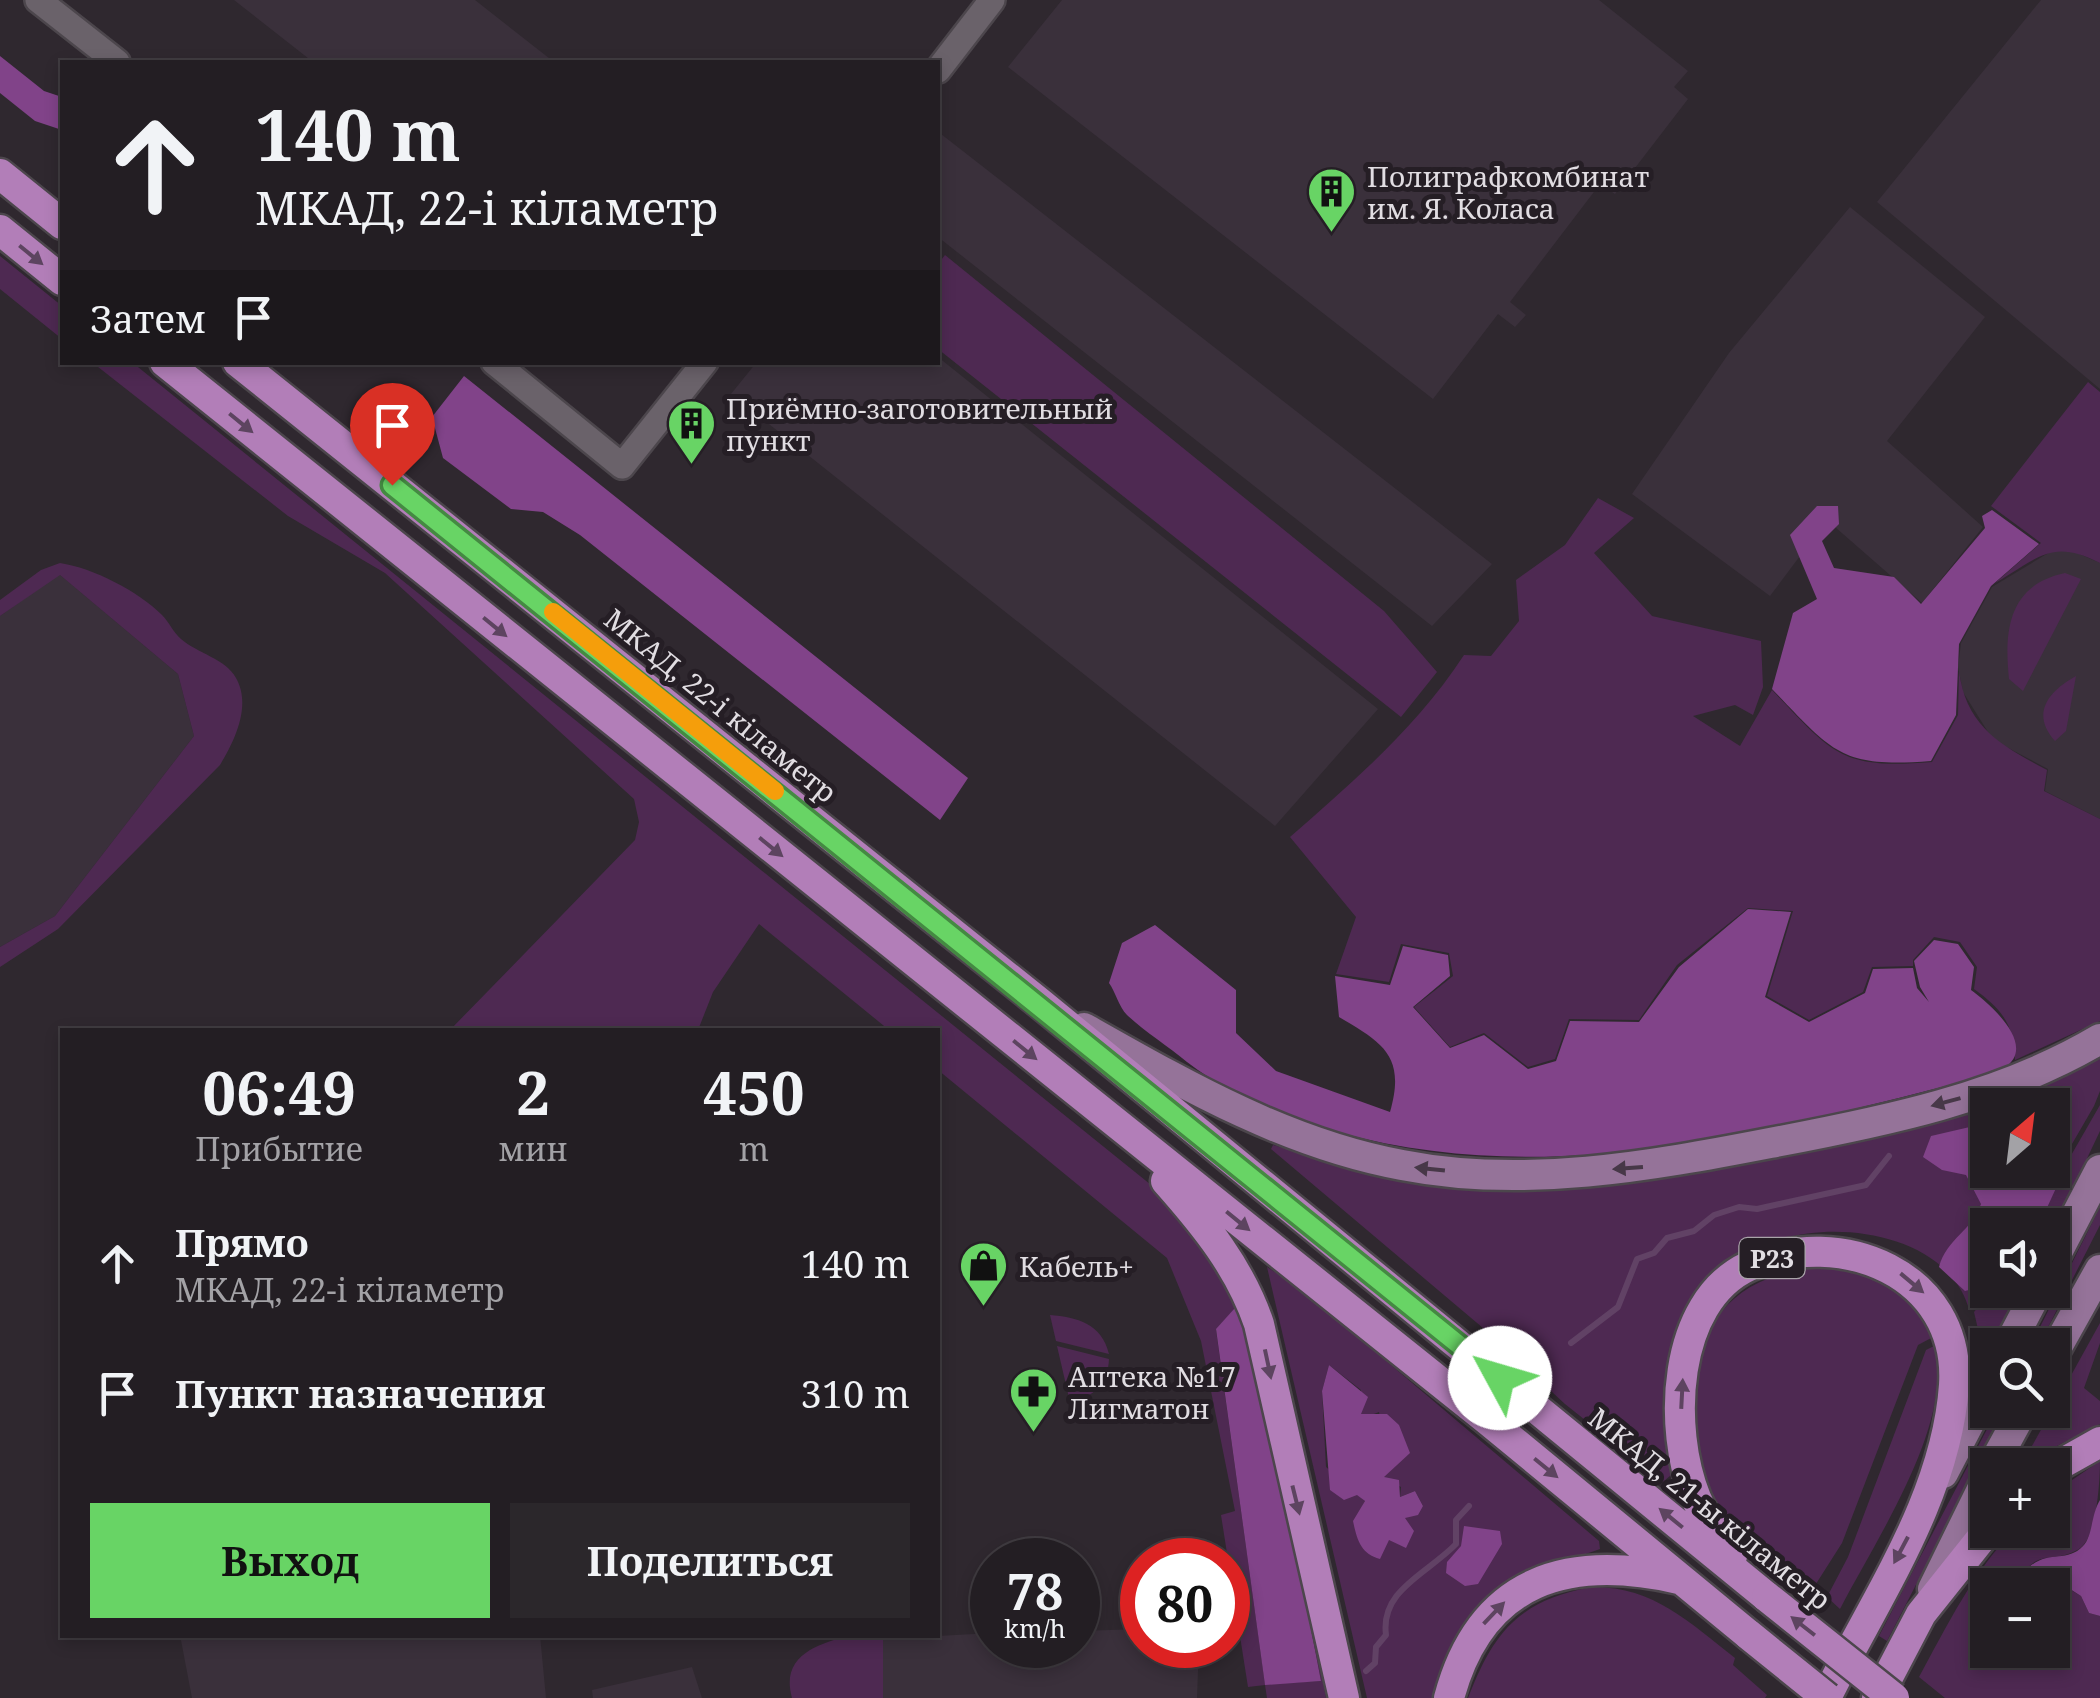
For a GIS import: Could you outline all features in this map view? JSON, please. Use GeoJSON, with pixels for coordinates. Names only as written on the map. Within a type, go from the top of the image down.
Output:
{"type":"FeatureCollection","features":[{"type":"Feature","properties":{"kind":"highway"},"geometry":{"type":"LineString","coordinates":[[0,174],[60,222]]}},
{"type":"Feature","properties":{"kind":"highway"},"geometry":{"type":"LineString","coordinates":[[0,230],[60,278]]}},
{"type":"Feature","properties":{"kind":"highway"},"geometry":{"type":"LineString","coordinates":[[169,365],[1103,1112],[1827,1698]]}},
{"type":"Feature","properties":{"kind":"highway","name":"МКАД, 22-і кіламетр"},"geometry":{"type":"LineString","coordinates":[[242,365],[1161,1102]]}},
{"type":"Feature","properties":{"kind":"highway","name":"МКАД, 21-ы кіламетр"},"geometry":{"type":"LineString","coordinates":[[1161,1102],[1894,1698]]}},
{"type":"Feature","properties":{"kind":"highway"},"geometry":{"type":"LineString","coordinates":[[1103,1112],[1198,1216],[1248,1291],[1259,1324],[1344,1698]]}},
{"type":"Feature","properties":{"kind":"highway","name":"Р23"},"geometry":{"type":"LineString","coordinates":[[1757,1588],[1696,1500],[1685,1461],[1682,1384],[1700,1317],[1722,1286],[1747,1267],[1798,1252],[1834,1252],[1888,1265],[1923,1291],[1945,1330],[1953,1359],[1954,1387],[1930,1497],[1827,1698]]}},
{"type":"Feature","properties":{"kind":"highway"},"geometry":{"type":"LineString","coordinates":[[2070,1460],[2100,1442]]}},
{"type":"Feature","properties":{"kind":"highway"},"geometry":{"type":"LineString","coordinates":[[1877,1698],[1921,1614],[1974,1548]]}},
{"type":"Feature","properties":{"kind":"highway"},"geometry":{"type":"LineString","coordinates":[[1449,1698],[1472,1640],[1490,1614],[1514,1595],[1548,1577],[1610,1567],[1685,1580]]}},
{"type":"Feature","properties":{"kind":"main road"},"geometry":{"type":"LineString","coordinates":[[1040,1003],[1179,1082],[1324,1145],[1402,1166],[1484,1174],[1640,1168],[1850,1128],[1981,1092],[2072,1055],[2100,1038]]}},
{"type":"Feature","properties":{"kind":"main road"},"geometry":{"type":"LineString","coordinates":[[2070,1228],[2100,1170]]}},
{"type":"Feature","properties":{"kind":"main road"},"geometry":{"type":"LineString","coordinates":[[2068,1328],[2100,1270]]}},
{"type":"Feature","properties":{"kind":"main road","name":"Р23"},"geometry":{"type":"LineString","coordinates":[[1930,1497],[1970,1420]]}},
{"type":"Feature","properties":{"kind":"main road"},"geometry":{"type":"LineString","coordinates":[[1921,1614],[1970,1514]]}},
{"type":"Feature","properties":{"kind":"street"},"geometry":{"type":"LineString","coordinates":[[38,0],[114,60]]}},
{"type":"Feature","properties":{"kind":"street"},"geometry":{"type":"LineString","coordinates":[[940,67],[992,0]]}},
{"type":"Feature","properties":{"kind":"street"},"geometry":{"type":"LineString","coordinates":[[498,365],[622,466],[704,365]]}},
{"type":"Feature","properties":{"kind":"shaded area"},"geometry":{"type":"Polygon","coordinates":[[[234,0],[475,0],[551,60],[310,60],[234,0]]]}},
{"type":"Feature","properties":{"kind":"shaded area"},"geometry":{"type":"Polygon","coordinates":[[[1062,0],[1599,0],[1688,71],[1674,87],[1688,99],[1615,194],[1600,184],[1510,302],[1526,315],[1515,327],[1498,314],[1433,399],[1008,67],[1062,0]]]}},
{"type":"Feature","properties":{"kind":"shaded area"},"geometry":{"type":"Polygon","coordinates":[[[2041,0],[2100,0],[2100,389],[1877,202],[2041,0]]]}},
{"type":"Feature","properties":{"kind":"shaded area"},"geometry":{"type":"Polygon","coordinates":[[[0,56],[44,91],[60,96],[60,129],[35,121],[0,93],[0,56]]]}},
{"type":"Feature","properties":{"kind":"shaded area"},"geometry":{"type":"Polygon","coordinates":[[[940,136],[1492,564],[1432,626],[940,239],[940,136]]]}},
{"type":"Feature","properties":{"kind":"shaded area"},"geometry":{"type":"Polygon","coordinates":[[[1850,207],[1985,317],[1887,441],[1983,527],[1922,603],[1827,520],[1770,596],[1632,494],[1729,353],[1850,207]]]}},
{"type":"Feature","properties":{"kind":"shaded area"},"geometry":{"type":"Polygon","coordinates":[[[945,255],[1384,611],[1437,672],[1401,717],[940,351],[940,261],[945,255]]]}},
{"type":"Feature","properties":{"kind":"shaded area"},"geometry":{"type":"Polygon","coordinates":[[[0,256],[60,304],[60,337],[0,289],[0,256]]]}},
{"type":"Feature","properties":{"kind":"shaded area"},"geometry":{"type":"Polygon","coordinates":[[[940,359],[1378,709],[1275,826],[731,394],[754,365],[940,365],[940,359]]]}},
{"type":"Feature","properties":{"kind":"shaded area"},"geometry":{"type":"Polygon","coordinates":[[[96,365],[135,365],[1166,1197],[1243,1299],[1216,1330],[1245,1538],[1225,1538],[1221,1515],[1235,1511],[1201,1341],[1167,1258],[940,1072],[940,1028],[887,1028],[759,924],[713,992],[699,1028],[452,1028],[635,840],[639,822],[634,799],[385,573],[288,516],[96,365]]]}},
{"type":"Feature","properties":{"kind":"shaded area"},"geometry":{"type":"Polygon","coordinates":[[[464,376],[968,778],[940,820],[580,535],[543,512],[511,509],[443,458],[432,417],[464,376]]]}},
{"type":"Feature","properties":{"kind":"shaded area"},"geometry":{"type":"Polygon","coordinates":[[[2088,382],[2100,392],[2100,563],[2069,552],[2046,554],[1995,583],[2041,543],[1991,506],[2088,382]]]}},
{"type":"Feature","properties":{"kind":"shaded area"},"geometry":{"type":"Polygon","coordinates":[[[1598,498],[1634,518],[1594,553],[1652,616],[1761,641],[1763,687],[1753,715],[1735,705],[1693,716],[1740,746],[1772,690],[1809,729],[1840,753],[1877,763],[1932,762],[1958,715],[1959,671],[1969,707],[1978,721],[2001,743],[2047,770],[2044,791],[2100,819],[2100,1021],[2015,1060],[2005,1019],[1974,989],[1977,967],[1960,942],[1934,937],[1913,960],[1913,966],[1872,967],[1863,992],[1809,1020],[1767,996],[1793,911],[1748,908],[1677,965],[1639,1020],[1569,1019],[1555,1059],[1528,1067],[1484,1033],[1450,1047],[1414,1007],[1453,976],[1449,953],[1401,944],[1389,982],[1336,974],[1356,917],[1290,837],[1405,729],[1464,655],[1491,656],[1519,621],[1516,580],[1565,545],[1598,498]]]}},
{"type":"Feature","properties":{"kind":"shaded area"},"geometry":{"type":"Polygon","coordinates":[[[1817,506],[1838,506],[1839,524],[1822,541],[1834,568],[1894,577],[1921,604],[1985,528],[1982,516],[1992,510],[2039,544],[1991,586],[1959,644],[1956,715],[1931,761],[1876,762],[1840,751],[1810,728],[1772,689],[1793,613],[1817,599],[1790,535],[1817,506]]]}},
{"type":"Feature","properties":{"kind":"shaded area"},"geometry":{"type":"Polygon","coordinates":[[[2066,548],[2100,563],[2100,819],[2045,791],[2048,769],[1993,740],[1963,692],[1958,667],[1961,643],[1992,587],[2055,549],[2066,548]]]}},
{"type":"Feature","properties":{"kind":"shaded area"},"geometry":{"type":"Polygon","coordinates":[[[60,563],[100,575],[152,606],[181,639],[231,671],[240,689],[242,712],[220,765],[58,929],[0,967],[0,947],[55,916],[194,736],[178,674],[60,575],[0,616],[0,600],[41,570],[60,563]]]}},
{"type":"Feature","properties":{"kind":"shaded area"},"geometry":{"type":"Polygon","coordinates":[[[2065,573],[2081,579],[2023,691],[2009,679],[2009,628],[2014,613],[2032,588],[2065,573]]]}},
{"type":"Feature","properties":{"kind":"shaded area"},"geometry":{"type":"Polygon","coordinates":[[[59,574],[178,674],[194,736],[55,916],[0,947],[0,616],[59,574]]]}},
{"type":"Feature","properties":{"kind":"shaded area"},"geometry":{"type":"Polygon","coordinates":[[[2076,676],[2066,731],[2055,741],[2044,721],[2046,704],[2076,676]]]}},
{"type":"Feature","properties":{"kind":"shaded area"},"geometry":{"type":"Polygon","coordinates":[[[1748,909],[1791,912],[1765,997],[1809,1022],[1865,993],[1873,969],[1913,968],[1917,988],[1929,1002],[1920,987],[1914,961],[1934,940],[1958,944],[1974,967],[1971,990],[1999,1015],[2014,1037],[2013,1059],[2001,1070],[1973,1079],[1736,1135],[1578,1155],[1498,1156],[1418,1149],[1337,1132],[1259,1105],[1222,1086],[1141,1027],[1124,1012],[1109,983],[1122,943],[1155,925],[1236,990],[1236,1033],[1276,1071],[1390,1112],[1395,1077],[1392,1064],[1379,1044],[1339,1017],[1335,976],[1390,985],[1403,946],[1448,955],[1450,976],[1413,1007],[1450,1048],[1484,1035],[1528,1069],[1556,1061],[1570,1021],[1639,1022],[1679,967],[1748,909]]]}},
{"type":"Feature","properties":{"kind":"shaded area"},"geometry":{"type":"Polygon","coordinates":[[[2100,1055],[2100,1091],[2070,1147],[2070,1088],[1995,1088],[2100,1055]]]}},
{"type":"Feature","properties":{"kind":"shaded area"},"geometry":{"type":"Polygon","coordinates":[[[1970,1096],[1970,1188],[2046,1188],[2035,1208],[1970,1208],[1968,1306],[1956,1283],[1938,1264],[1916,1249],[1863,1234],[1835,1232],[1783,1239],[1752,1254],[1705,1287],[1671,1475],[1663,1482],[1565,1404],[1483,1328],[1271,1149],[1273,1145],[1408,1181],[1593,1184],[1685,1175],[1775,1157],[1970,1096]]]}},
{"type":"Feature","properties":{"kind":"shaded area"},"geometry":{"type":"Polygon","coordinates":[[[2100,1105],[2100,1131],[2063,1208],[2041,1208],[2052,1188],[2070,1188],[2070,1157],[2100,1105]]]}},
{"type":"Feature","properties":{"kind":"shaded area"},"geometry":{"type":"Polygon","coordinates":[[[1970,1127],[1970,1183],[1966,1175],[1942,1170],[1923,1157],[1931,1136],[1970,1127]]]}},
{"type":"Feature","properties":{"kind":"shaded area"},"geometry":{"type":"Polygon","coordinates":[[[1973,1188],[2056,1188],[2047,1208],[1979,1208],[1973,1188]]]}},
{"type":"Feature","properties":{"kind":"shaded area"},"geometry":{"type":"Polygon","coordinates":[[[2100,1207],[2100,1225],[2070,1284],[2070,1267],[2100,1207]]]}},
{"type":"Feature","properties":{"kind":"shaded area"},"geometry":{"type":"Polygon","coordinates":[[[1970,1223],[1970,1290],[1965,1291],[1939,1267],[1948,1249],[1970,1223]]]}},
{"type":"Feature","properties":{"kind":"shaded area"},"geometry":{"type":"Polygon","coordinates":[[[1827,1266],[1864,1272],[1891,1284],[1913,1305],[1933,1337],[1918,1345],[1842,1543],[1814,1587],[1745,1534],[1712,1494],[1698,1448],[1696,1385],[1700,1356],[1710,1331],[1742,1292],[1794,1271],[1827,1266]]]}},
{"type":"Feature","properties":{"kind":"shaded area"},"geometry":{"type":"Polygon","coordinates":[[[1267,1267],[1301,1289],[1599,1541],[1600,1549],[1560,1563],[1436,1698],[1367,1698],[1267,1267]],[[1329,1365],[1322,1391],[1326,1467],[1365,1501],[1360,1511],[1389,1539],[1404,1518],[1423,1506],[1415,1491],[1400,1497],[1401,1487],[1383,1477],[1390,1471],[1379,1412],[1366,1417],[1360,1414],[1361,1390],[1329,1365]]]}},
{"type":"Feature","properties":{"kind":"shaded area"},"geometry":{"type":"Polygon","coordinates":[[[1243,1299],[1258,1354],[1321,1681],[1265,1685],[1250,1576],[1250,1538],[1245,1538],[1216,1329],[1243,1299]]]}},
{"type":"Feature","properties":{"kind":"shaded area"},"geometry":{"type":"Polygon","coordinates":[[[1977,1308],[2013,1308],[2002,1328],[1978,1328],[1974,1312],[1977,1308]]]}},
{"type":"Feature","properties":{"kind":"shaded area"},"geometry":{"type":"Polygon","coordinates":[[[2050,1308],[2058,1308],[2048,1328],[2040,1328],[2050,1308]]]}},
{"type":"Feature","properties":{"kind":"shaded area"},"geometry":{"type":"Polygon","coordinates":[[[1050,1315],[1087,1324],[1101,1336],[1109,1354],[1056,1341],[1050,1315]]]}},
{"type":"Feature","properties":{"kind":"shaded area"},"geometry":{"type":"Polygon","coordinates":[[[2100,1323],[2100,1343],[2084,1388],[2100,1401],[2100,1424],[2053,1448],[2031,1448],[2042,1428],[2070,1428],[2070,1377],[2100,1323]]]}},
{"type":"Feature","properties":{"kind":"shaded area"},"geometry":{"type":"Polygon","coordinates":[[[1057,1346],[1109,1359],[1106,1376],[1093,1393],[1070,1402],[1057,1346]]]}},
{"type":"Feature","properties":{"kind":"shaded area"},"geometry":{"type":"Polygon","coordinates":[[[1934,1346],[1938,1376],[1934,1409],[1923,1444],[1891,1516],[1840,1609],[1827,1597],[1848,1557],[1926,1350],[1934,1346]]]}},
{"type":"Feature","properties":{"kind":"shaded area"},"geometry":{"type":"Polygon","coordinates":[[[1258,1354],[1326,1698],[1267,1698],[1265,1685],[1248,1687],[1245,1668],[1250,1668],[1250,1576],[1265,1684],[1321,1681],[1258,1354]]]}},
{"type":"Feature","properties":{"kind":"shaded area"},"geometry":{"type":"Polygon","coordinates":[[[1329,1365],[1368,1397],[1361,1414],[1387,1414],[1399,1425],[1410,1453],[1384,1477],[1399,1480],[1400,1497],[1415,1491],[1423,1506],[1418,1515],[1405,1518],[1414,1531],[1406,1548],[1389,1540],[1380,1559],[1364,1550],[1353,1521],[1365,1501],[1357,1495],[1344,1500],[1330,1490],[1322,1391],[1329,1365]]]}},
{"type":"Feature","properties":{"kind":"shaded area"},"geometry":{"type":"Polygon","coordinates":[[[1988,1428],[1997,1428],[1986,1448],[1977,1448],[1988,1428]]]}},
{"type":"Feature","properties":{"kind":"shaded area"},"geometry":{"type":"Polygon","coordinates":[[[2100,1461],[2096,1508],[2090,1533],[2079,1549],[2038,1560],[2027,1568],[1983,1568],[1998,1548],[2070,1548],[2070,1481],[2100,1461]]]}},
{"type":"Feature","properties":{"kind":"shaded area"},"geometry":{"type":"Polygon","coordinates":[[[1970,1462],[1970,1480],[1887,1641],[1879,1636],[1970,1462]]]}},
{"type":"Feature","properties":{"kind":"shaded area"},"geometry":{"type":"Polygon","coordinates":[[[2100,1500],[2100,1616],[2089,1613],[2081,1596],[2070,1589],[2070,1568],[2028,1568],[2042,1559],[2067,1555],[2083,1546],[2100,1500]]]}},
{"type":"Feature","properties":{"kind":"shaded area"},"geometry":{"type":"Polygon","coordinates":[[[1464,1526],[1500,1531],[1502,1544],[1478,1584],[1465,1586],[1446,1573],[1447,1562],[1461,1546],[1464,1526]]]}},
{"type":"Feature","properties":{"kind":"shaded area"},"geometry":{"type":"Polygon","coordinates":[[[1591,1587],[1633,1593],[1669,1609],[1735,1658],[1733,1665],[1767,1695],[1468,1698],[1488,1654],[1512,1623],[1545,1601],[1591,1587]]]}},
{"type":"Feature","properties":{"kind":"shaded area"},"geometry":{"type":"Polygon","coordinates":[[[1970,1587],[1970,1668],[2070,1668],[2070,1590],[2081,1596],[2089,1613],[2100,1616],[2100,1698],[1945,1698],[1919,1677],[1970,1587]]]}},
{"type":"Feature","properties":{"kind":"shaded area"},"geometry":{"type":"Polygon","coordinates":[[[1100,1630],[1120,1630],[1120,1668],[1198,1668],[1197,1698],[883,1698],[883,1639],[970,1634],[970,1668],[1100,1668],[1100,1630]]]}},
{"type":"Feature","properties":{"kind":"shaded area"},"geometry":{"type":"Polygon","coordinates":[[[181,1638],[540,1638],[546,1698],[192,1698],[181,1638]]]}},
{"type":"Feature","properties":{"kind":"shaded area"},"geometry":{"type":"Polygon","coordinates":[[[842,1638],[890,1638],[883,1640],[883,1698],[792,1698],[790,1683],[797,1662],[842,1638]]]}},
{"type":"Feature","properties":{"kind":"shaded area"},"geometry":{"type":"Polygon","coordinates":[[[692,1667],[702,1698],[593,1698],[592,1690],[692,1667]]]}},
{"type":"Feature","properties":{"kind":"waterway"},"geometry":{"type":"LineString","coordinates":[[1571,1343],[1618,1307],[1637,1259],[1654,1253],[1667,1238],[1694,1231],[1714,1215],[1739,1207],[1757,1209],[1866,1185],[1889,1156]]}},
{"type":"Feature","properties":{"kind":"waterway"},"geometry":{"type":"LineString","coordinates":[[1366,1671],[1375,1663],[1376,1647],[1386,1635],[1390,1606],[1408,1584],[1456,1544],[1456,1520],[1469,1506]]}},
{"type":"Feature","properties":{"kind":"slow traffic"},"geometry":{"type":"LineString","coordinates":[[553,612],[775,791]]}},
{"type":"Feature","properties":{"kind":"place","name":"Полиграфкомбинат им. Я. Коласа"},"geometry":{"type":"Point","coordinates":[1332,234]}},
{"type":"Feature","properties":{"kind":"place","name":"Приёмно-заготовительный пункт"},"geometry":{"type":"Point","coordinates":[691,466]}},
{"type":"Feature","properties":{"kind":"place","name":"Кабель+"},"geometry":{"type":"Point","coordinates":[984,1308]}},
{"type":"Feature","properties":{"kind":"place","name":"Аптека №17 Лигматон"},"geometry":{"type":"Point","coordinates":[1033,1434]}},
{"type":"Feature","properties":{"kind":"route"},"geometry":{"type":"LineString","coordinates":[[392,485],[1040,1003],[1500,1378]]}}]}
